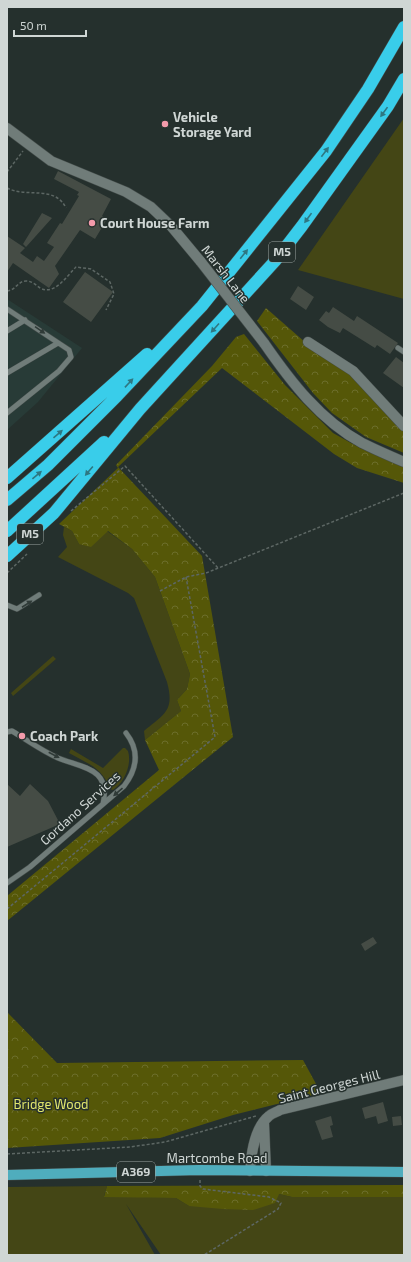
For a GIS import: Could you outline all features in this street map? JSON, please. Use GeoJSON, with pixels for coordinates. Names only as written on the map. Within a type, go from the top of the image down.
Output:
{"type":"FeatureCollection","features":[{"type":"Feature","properties":{"kind":"highway","name":"M5"},"geometry":{"type":"LineString","coordinates":[[7,500],[48,465],[117,396],[202,306],[326,151],[368,89],[404,27]]}},
{"type":"Feature","properties":{"kind":"highway","name":"M5"},"geometry":{"type":"LineString","coordinates":[[7,556],[54,513],[140,409],[275,261],[388,106],[404,79]]}},
{"type":"Feature","properties":{"kind":"highway","name":"M5"},"geometry":{"type":"LineString","coordinates":[[7,478],[202,306]]}},
{"type":"Feature","properties":{"kind":"highway","name":"M5"},"geometry":{"type":"LineString","coordinates":[[7,531],[140,409]]}},
{"type":"Feature","properties":{"kind":"main road","name":"Martcombe Road"},"geometry":{"type":"LineString","coordinates":[[7,1175],[199,1170],[404,1172]]}},
{"type":"Feature","properties":{"kind":"street","name":"Marsh Lane"},"geometry":{"type":"LineString","coordinates":[[7,128],[51,162],[126,192],[150,207],[171,226],[201,262],[305,398],[325,417],[361,442],[404,462]]}},
{"type":"Feature","properties":{"kind":"street"},"geometry":{"type":"LineString","coordinates":[[308,342],[353,371],[404,426]]}},
{"type":"Feature","properties":{"kind":"street","name":"Saint Georges Hill"},"geometry":{"type":"LineString","coordinates":[[266,1120],[280,1110],[404,1080]]}},
{"type":"Feature","properties":{"kind":"street"},"geometry":{"type":"LineString","coordinates":[[250,1171],[254,1144],[266,1120]]}},
{"type":"Feature","properties":{"kind":"street"},"geometry":{"type":"LineString","coordinates":[[266,1120],[266,1171]]}},
{"type":"Feature","properties":{"kind":"lane"},"geometry":{"type":"LineString","coordinates":[[7,308],[70,350],[70,357],[59,371],[7,413]]}},
{"type":"Feature","properties":{"kind":"lane"},"geometry":{"type":"LineString","coordinates":[[7,331],[25,320]]}},
{"type":"Feature","properties":{"kind":"lane"},"geometry":{"type":"LineString","coordinates":[[7,374],[58,342]]}},
{"type":"Feature","properties":{"kind":"lane"},"geometry":{"type":"LineString","coordinates":[[398,348],[404,352]]}},
{"type":"Feature","properties":{"kind":"lane"},"geometry":{"type":"LineString","coordinates":[[7,605],[17,609],[24,606],[39,595]]}},
{"type":"Feature","properties":{"kind":"lane"},"geometry":{"type":"LineString","coordinates":[[7,732],[12,731],[57,758],[95,773],[103,783],[106,792],[103,804]]}},
{"type":"Feature","properties":{"kind":"lane","name":"Gordano Services"},"geometry":{"type":"LineString","coordinates":[[7,884],[13,881],[124,786],[132,775],[136,758],[126,733]]}},
{"type":"Feature","properties":{"kind":"path"},"geometry":{"type":"LineString","coordinates":[[7,172],[20,154],[29,146]]}},
{"type":"Feature","properties":{"kind":"path"},"geometry":{"type":"LineString","coordinates":[[7,188],[20,194],[50,194],[66,208]]}},
{"type":"Feature","properties":{"kind":"path"},"geometry":{"type":"LineString","coordinates":[[7,291],[14,289],[22,282],[28,281],[45,290],[50,290],[65,280],[76,267],[86,267],[107,279],[111,284],[114,294],[106,310]]}},
{"type":"Feature","properties":{"kind":"path"},"geometry":{"type":"LineString","coordinates":[[71,511],[124,466],[218,568]]}},
{"type":"Feature","properties":{"kind":"path"},"geometry":{"type":"LineString","coordinates":[[160,590],[186,577],[206,573],[404,493]]}},
{"type":"Feature","properties":{"kind":"path"},"geometry":{"type":"LineString","coordinates":[[7,573],[31,549]]}},
{"type":"Feature","properties":{"kind":"path"},"geometry":{"type":"LineString","coordinates":[[7,909],[215,737],[186,577]]}},
{"type":"Feature","properties":{"kind":"path"},"geometry":{"type":"LineString","coordinates":[[7,1154],[130,1147],[164,1142],[247,1117],[266,1120]]}},
{"type":"Feature","properties":{"kind":"path"},"geometry":{"type":"LineString","coordinates":[[199,1170],[200,1186],[203,1189],[269,1197],[281,1203],[278,1209],[204,1255]]}},
{"type":"Feature","properties":{"kind":"shaded area"},"geometry":{"type":"Polygon","coordinates":[[[404,118],[404,299],[298,270],[404,118]]]}},
{"type":"Feature","properties":{"kind":"shaded area"},"geometry":{"type":"Polygon","coordinates":[[[7,299],[82,348],[38,402],[7,430],[7,299]]]}},
{"type":"Feature","properties":{"kind":"shaded area"},"geometry":{"type":"Polygon","coordinates":[[[64,527],[72,531],[79,544],[107,531],[132,549],[155,577],[190,674],[187,689],[177,700],[181,711],[145,740],[144,731],[162,716],[169,706],[170,700],[167,682],[134,598],[128,593],[58,557],[67,547],[63,535],[64,527]]]}},
{"type":"Feature","properties":{"kind":"shaded area"},"geometry":{"type":"Polygon","coordinates":[[[53,656],[56,659],[13,696],[11,693],[53,656]]]}},
{"type":"Feature","properties":{"kind":"shaded area"},"geometry":{"type":"Polygon","coordinates":[[[123,748],[128,751],[128,767],[124,778],[113,790],[110,789],[99,771],[88,763],[69,753],[71,749],[103,768],[123,748]]]}},
{"type":"Feature","properties":{"kind":"shaded area"},"geometry":{"type":"Polygon","coordinates":[[[107,1186],[104,1196],[176,1198],[189,1206],[279,1194],[292,1197],[404,1197],[404,1255],[161,1255],[126,1204],[155,1255],[7,1255],[7,1187],[107,1186]]]}},
{"type":"Feature","properties":{"kind":"green space"},"geometry":{"type":"Polygon","coordinates":[[[266,308],[306,343],[352,373],[404,429],[404,453],[366,437],[332,413],[313,393],[257,321],[266,308]]]}},
{"type":"Feature","properties":{"kind":"green space"},"geometry":{"type":"Polygon","coordinates":[[[244,334],[285,385],[333,433],[360,448],[404,467],[404,483],[357,468],[334,454],[222,368],[118,467],[202,556],[233,737],[7,921],[7,896],[159,770],[145,740],[181,711],[177,700],[187,689],[190,674],[155,577],[132,549],[108,531],[91,547],[79,544],[72,531],[59,524],[118,468],[116,465],[212,366],[236,337],[244,334]]]}},
{"type":"Feature","properties":{"kind":"green space","name":"Bridge Wood"},"geometry":{"type":"Polygon","coordinates":[[[7,1012],[57,1063],[303,1060],[321,1093],[233,1115],[160,1138],[7,1148],[7,1012]]]}},
{"type":"Feature","properties":{"kind":"green space"},"geometry":{"type":"Polygon","coordinates":[[[404,1185],[404,1197],[292,1197],[279,1194],[275,1203],[253,1210],[189,1206],[176,1198],[104,1197],[107,1186],[404,1185]]]}},
{"type":"Feature","properties":{"kind":"building"},"geometry":{"type":"Polygon","coordinates":[[[58,171],[111,199],[102,216],[107,219],[95,239],[80,230],[55,266],[59,274],[49,288],[13,263],[7,272],[7,236],[25,248],[20,253],[33,262],[37,256],[44,261],[54,247],[47,243],[60,223],[62,224],[79,196],[77,195],[79,192],[54,179],[58,171]]]}},
{"type":"Feature","properties":{"kind":"building"},"geometry":{"type":"Polygon","coordinates":[[[42,213],[52,218],[26,247],[23,244],[42,213]]]}},
{"type":"Feature","properties":{"kind":"building"},"geometry":{"type":"Polygon","coordinates":[[[85,272],[113,292],[91,322],[63,302],[85,272]]]}},
{"type":"Feature","properties":{"kind":"building"},"geometry":{"type":"Polygon","coordinates":[[[298,286],[314,297],[306,310],[290,299],[298,286]]]}},
{"type":"Feature","properties":{"kind":"building"},"geometry":{"type":"Polygon","coordinates":[[[333,307],[354,321],[357,316],[398,343],[390,354],[377,345],[375,348],[343,328],[340,333],[328,327],[319,320],[326,311],[329,313],[333,307]]]}},
{"type":"Feature","properties":{"kind":"building"},"geometry":{"type":"Polygon","coordinates":[[[396,357],[404,363],[404,388],[383,373],[396,357]]]}},
{"type":"Feature","properties":{"kind":"building"},"geometry":{"type":"Polygon","coordinates":[[[7,784],[20,796],[30,784],[48,801],[60,824],[7,847],[7,784]]]}},
{"type":"Feature","properties":{"kind":"building"},"geometry":{"type":"Polygon","coordinates":[[[373,937],[377,943],[365,951],[361,944],[373,937]]]}},
{"type":"Feature","properties":{"kind":"building"},"geometry":{"type":"Polygon","coordinates":[[[383,1102],[388,1121],[378,1124],[376,1116],[365,1119],[362,1108],[383,1102]]]}},
{"type":"Feature","properties":{"kind":"building"},"geometry":{"type":"Polygon","coordinates":[[[331,1116],[333,1125],[330,1126],[333,1137],[322,1140],[315,1121],[331,1116]]]}},
{"type":"Feature","properties":{"kind":"building"},"geometry":{"type":"Polygon","coordinates":[[[401,1116],[402,1125],[393,1126],[392,1117],[401,1116]]]}},
{"type":"Feature","properties":{"kind":"place","name":"Vehicle Storage Yard"},"geometry":{"type":"Point","coordinates":[165,124]}},
{"type":"Feature","properties":{"kind":"place","name":"Court House Farm"},"geometry":{"type":"Point","coordinates":[92,223]}},
{"type":"Feature","properties":{"kind":"place","name":"Coach Park"},"geometry":{"type":"Point","coordinates":[22,736]}}]}
